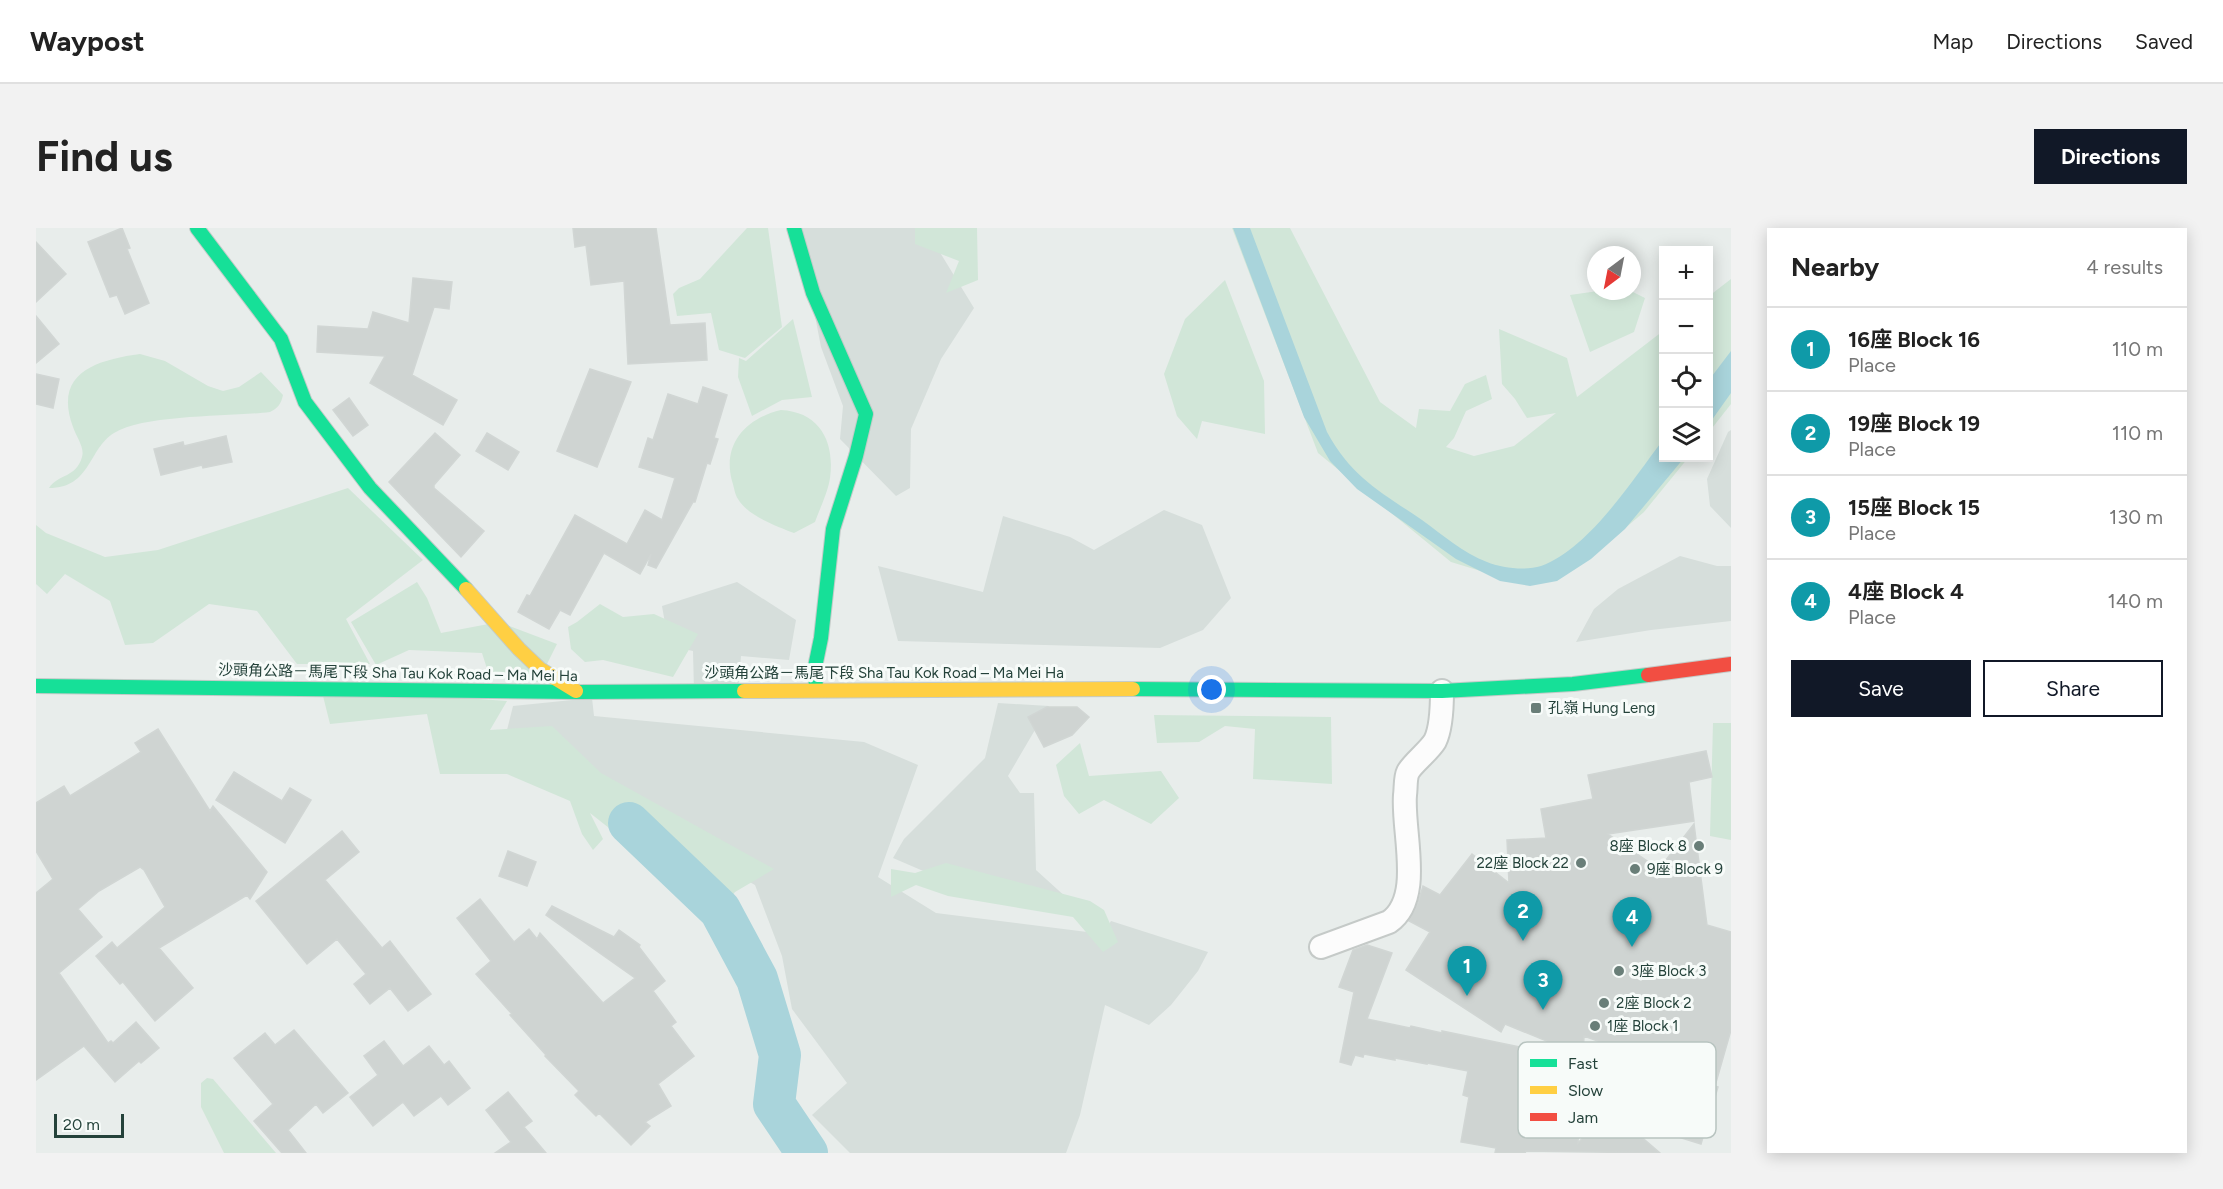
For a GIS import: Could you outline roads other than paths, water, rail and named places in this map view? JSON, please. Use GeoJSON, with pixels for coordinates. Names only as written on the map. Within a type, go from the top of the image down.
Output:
{"type":"FeatureCollection","features":[{"type":"Feature","properties":{"kind":"main road"},"geometry":{"type":"LineString","coordinates":[[197,228],[281,339],[305,402],[369,488],[477,600],[519,650],[540,669],[578,692]]}},
{"type":"Feature","properties":{"kind":"main road"},"geometry":{"type":"LineString","coordinates":[[794,228],[813,293],[866,414],[856,456],[833,529],[821,638],[814,667],[816,690]]}},
{"type":"Feature","properties":{"kind":"main road","name":"沙頭角公路－馬尾下段 Sha Tau Kok Road – Ma Mei Ha"},"geometry":{"type":"LineString","coordinates":[[36,687],[166,686],[578,692],[1442,691],[1573,684],[1731,664]]}},
{"type":"Feature","properties":{"kind":"street"},"geometry":{"type":"LineString","coordinates":[[1321,947],[1389,922],[1402,908],[1408,889],[1405,798],[1408,772],[1436,740],[1442,691]]}},
{"type":"Feature","properties":{"kind":"water"},"geometry":{"type":"Polygon","coordinates":[[[1233,228],[1250,228],[1327,432],[1337,448],[1368,483],[1470,554],[1506,567],[1541,566],[1576,545],[1593,529],[1624,493],[1659,445],[1659,462],[1681,462],[1625,529],[1591,559],[1557,581],[1530,586],[1500,581],[1456,559],[1357,489],[1330,461],[1304,417],[1233,228]]]}},
{"type":"Feature","properties":{"kind":"water"},"geometry":{"type":"Polygon","coordinates":[[[1731,351],[1731,393],[1713,418],[1713,408],[1713,375],[1731,351]]]}},
{"type":"Feature","properties":{"kind":"waterway"},"geometry":{"type":"LineString","coordinates":[[629,823],[720,910],[757,979],[780,1055],[774,1104],[807,1153]]}},
{"type":"Feature","properties":{"kind":"place","name":"孔嶺 Hung Leng"},"geometry":{"type":"Point","coordinates":[1536,708]}},
{"type":"Feature","properties":{"kind":"place","name":"8座 Block 8"},"geometry":{"type":"Point","coordinates":[1699,846]}},
{"type":"Feature","properties":{"kind":"place","name":"22座 Block 22"},"geometry":{"type":"Point","coordinates":[1581,863]}},
{"type":"Feature","properties":{"kind":"place","name":"9座 Block 9"},"geometry":{"type":"Point","coordinates":[1635,869]}},
{"type":"Feature","properties":{"kind":"place","name":"19座 Block 19"},"geometry":{"type":"Point","coordinates":[1523,941]}},
{"type":"Feature","properties":{"kind":"place","name":"4座 Block 4"},"geometry":{"type":"Point","coordinates":[1632,947]}},
{"type":"Feature","properties":{"kind":"place","name":"3座 Block 3"},"geometry":{"type":"Point","coordinates":[1619,971]}},
{"type":"Feature","properties":{"kind":"place","name":"16座 Block 16"},"geometry":{"type":"Point","coordinates":[1467,996]}},
{"type":"Feature","properties":{"kind":"place","name":"2座 Block 2"},"geometry":{"type":"Point","coordinates":[1604,1003]}},
{"type":"Feature","properties":{"kind":"place","name":"15座 Block 15"},"geometry":{"type":"Point","coordinates":[1543,1010]}},
{"type":"Feature","properties":{"kind":"place","name":"1座 Block 1"},"geometry":{"type":"Point","coordinates":[1595,1026]}}]}
